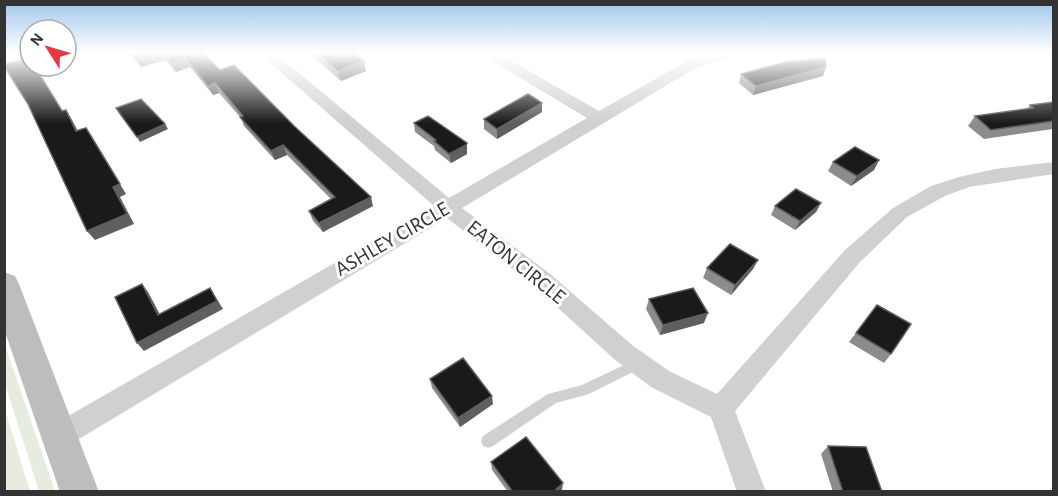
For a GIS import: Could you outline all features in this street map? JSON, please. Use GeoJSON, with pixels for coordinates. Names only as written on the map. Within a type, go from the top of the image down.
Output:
{"type":"FeatureCollection","features":[{"type":"Feature","properties":{"kind":"street","name":"EATON CIRCLE"},"geometry":{"type":"LineString","coordinates":[[293,76],[447,207],[541,279],[639,363],[660,379],[721,409]]}},
{"type":"Feature","properties":{"kind":"street"},"geometry":{"type":"LineString","coordinates":[[526,76],[599,118]]}},
{"type":"Feature","properties":{"kind":"street","name":"ASHLEY CIRCLE"},"geometry":{"type":"LineString","coordinates":[[59,436],[671,76]]}},
{"type":"Feature","properties":{"kind":"street"},"geometry":{"type":"LineString","coordinates":[[752,492],[721,409],[747,375],[864,243],[894,217],[931,194],[964,182],[1053,168]]}},
{"type":"Feature","properties":{"kind":"street"},"geometry":{"type":"LineString","coordinates":[[4,284],[80,492]]}},
{"type":"Feature","properties":{"kind":"lane"},"geometry":{"type":"LineString","coordinates":[[488,441],[553,398],[584,390],[639,363]]}},
{"type":"Feature","properties":{"kind":"shaded area"},"geometry":{"type":"Polygon","coordinates":[[[4,345],[55,491],[39,491],[5,384],[4,345]]]}},
{"type":"Feature","properties":{"kind":"shaded area"},"geometry":{"type":"Polygon","coordinates":[[[5,410],[30,491],[5,491],[5,410]]]}},
{"type":"Feature","properties":{"kind":"building"},"geometry":{"type":"Polygon","coordinates":[[[10,76],[42,78],[62,111],[66,110],[76,131],[86,128],[120,184],[113,187],[127,214],[87,231],[28,104],[10,76]]]}},
{"type":"Feature","properties":{"kind":"building"},"geometry":{"type":"Polygon","coordinates":[[[200,76],[245,76],[294,126],[371,197],[319,223],[309,211],[335,197],[283,145],[271,151],[240,117],[243,116],[215,83],[208,86],[200,76]]]}},
{"type":"Feature","properties":{"kind":"building"},"geometry":{"type":"Polygon","coordinates":[[[744,76],[792,76],[756,86],[744,76]]]}},
{"type":"Feature","properties":{"kind":"building"},"geometry":{"type":"Polygon","coordinates":[[[528,94],[542,103],[497,129],[484,119],[528,94]]]}},
{"type":"Feature","properties":{"kind":"building"},"geometry":{"type":"Polygon","coordinates":[[[141,99],[165,124],[137,137],[116,108],[141,99]]]}},
{"type":"Feature","properties":{"kind":"building"},"geometry":{"type":"Polygon","coordinates":[[[1053,102],[1053,121],[991,130],[975,116],[1033,108],[1030,105],[1053,102]]]}},
{"type":"Feature","properties":{"kind":"building"},"geometry":{"type":"Polygon","coordinates":[[[428,116],[467,143],[466,145],[449,154],[434,141],[436,140],[414,123],[428,116]]]}},
{"type":"Feature","properties":{"kind":"building"},"geometry":{"type":"Polygon","coordinates":[[[855,147],[879,160],[857,176],[833,162],[855,147]]]}},
{"type":"Feature","properties":{"kind":"building"},"geometry":{"type":"Polygon","coordinates":[[[796,189],[821,203],[800,221],[775,206],[796,189]]]}},
{"type":"Feature","properties":{"kind":"building"},"geometry":{"type":"Polygon","coordinates":[[[730,244],[758,260],[735,285],[707,268],[730,244]]]}},
{"type":"Feature","properties":{"kind":"building"},"geometry":{"type":"Polygon","coordinates":[[[142,284],[158,315],[210,288],[217,301],[137,343],[115,297],[142,284]]]}},
{"type":"Feature","properties":{"kind":"building"},"geometry":{"type":"Polygon","coordinates":[[[693,288],[708,313],[663,325],[649,299],[693,288]]]}},
{"type":"Feature","properties":{"kind":"building"},"geometry":{"type":"Polygon","coordinates":[[[877,305],[911,324],[891,354],[856,333],[877,305]]]}},
{"type":"Feature","properties":{"kind":"building"},"geometry":{"type":"Polygon","coordinates":[[[463,358],[492,396],[458,418],[430,379],[463,358]]]}},
{"type":"Feature","properties":{"kind":"building"},"geometry":{"type":"Polygon","coordinates":[[[526,437],[563,483],[553,492],[513,492],[491,462],[526,437]]]}},
{"type":"Feature","properties":{"kind":"building"},"geometry":{"type":"Polygon","coordinates":[[[828,446],[866,447],[882,492],[843,492],[828,446]]]}}]}
